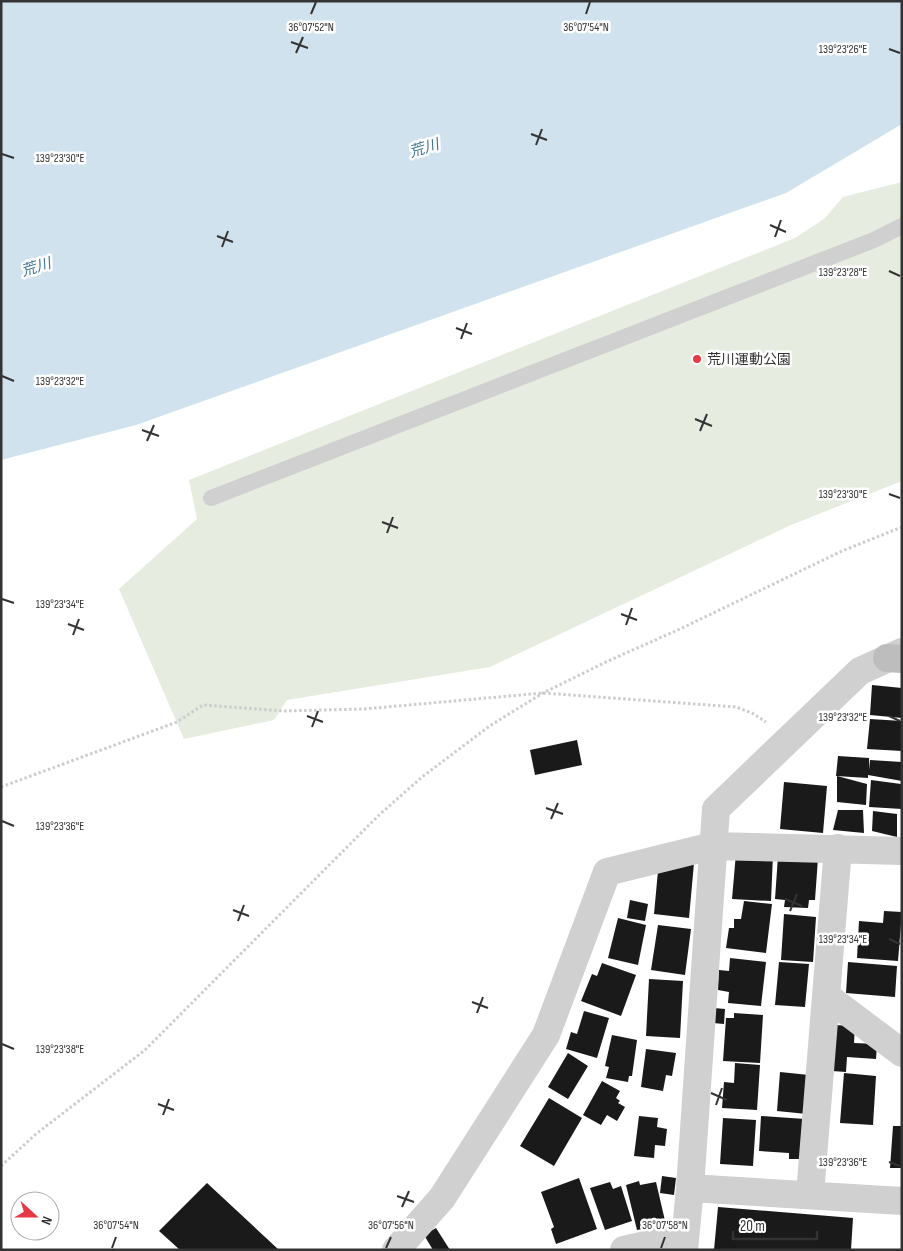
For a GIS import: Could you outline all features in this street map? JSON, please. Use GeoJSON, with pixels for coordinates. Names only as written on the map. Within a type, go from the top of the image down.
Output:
{"type":"FeatureCollection","features":[{"type":"Feature","properties":{"kind":"street"},"geometry":{"type":"LineString","coordinates":[[624,1250],[684,1243],[690,1188],[716,809],[860,671],[897,656]]}},
{"type":"Feature","properties":{"kind":"street"},"geometry":{"type":"LineString","coordinates":[[396,1250],[442,1198],[546,1035],[608,872],[712,846],[902,851]]}},
{"type":"Feature","properties":{"kind":"street"},"geometry":{"type":"LineString","coordinates":[[810,1194],[838,848]]}},
{"type":"Feature","properties":{"kind":"street"},"geometry":{"type":"LineString","coordinates":[[826,996],[902,1053]]}},
{"type":"Feature","properties":{"kind":"street"},"geometry":{"type":"LineString","coordinates":[[690,1188],[902,1201]]}},
{"type":"Feature","properties":{"kind":"lane"},"geometry":{"type":"LineString","coordinates":[[211,498],[874,240],[902,226]]}},
{"type":"Feature","properties":{"kind":"path"},"geometry":{"type":"LineString","coordinates":[[1,1166],[36,1134],[145,1050],[378,816],[422,777],[490,724],[543,693],[842,551],[902,527]]}},
{"type":"Feature","properties":{"kind":"path"},"geometry":{"type":"LineString","coordinates":[[1,786],[177,722],[204,705],[284,712],[364,709],[543,693],[736,707],[752,713],[788,740]]}},
{"type":"Feature","properties":{"kind":"shaded area","name":"荒川運動公園"},"geometry":{"type":"Polygon","coordinates":[[[902,182],[902,481],[791,525],[490,667],[287,700],[274,720],[184,739],[119,589],[197,519],[189,480],[795,238],[824,219],[843,197],[902,182]]]}},
{"type":"Feature","properties":{"kind":"water","name":"荒川"},"geometry":{"type":"Polygon","coordinates":[[[1,1],[902,1],[902,124],[786,193],[136,425],[1,460],[1,1]]]}},
{"type":"Feature","properties":{"kind":"building"},"geometry":{"type":"Polygon","coordinates":[[[872,685],[902,688],[902,718],[870,715],[872,685]]]}},
{"type":"Feature","properties":{"kind":"building"},"geometry":{"type":"Polygon","coordinates":[[[870,719],[902,721],[902,751],[867,749],[870,719]]]}},
{"type":"Feature","properties":{"kind":"building"},"geometry":{"type":"Polygon","coordinates":[[[577,740],[582,765],[535,775],[530,750],[577,740]]]}},
{"type":"Feature","properties":{"kind":"building"},"geometry":{"type":"Polygon","coordinates":[[[838,756],[869,758],[869,770],[870,760],[902,762],[902,781],[868,775],[868,778],[836,776],[838,756]]]}},
{"type":"Feature","properties":{"kind":"building"},"geometry":{"type":"Polygon","coordinates":[[[837,776],[867,784],[866,805],[837,802],[837,776]]]}},
{"type":"Feature","properties":{"kind":"building"},"geometry":{"type":"Polygon","coordinates":[[[871,780],[901,784],[902,809],[869,807],[871,780]]]}},
{"type":"Feature","properties":{"kind":"building"},"geometry":{"type":"Polygon","coordinates":[[[784,782],[827,786],[823,833],[780,829],[784,782]]]}},
{"type":"Feature","properties":{"kind":"building"},"geometry":{"type":"Polygon","coordinates":[[[838,810],[863,810],[864,833],[833,830],[838,810]]]}},
{"type":"Feature","properties":{"kind":"building"},"geometry":{"type":"Polygon","coordinates":[[[873,811],[897,814],[897,837],[872,831],[873,811]]]}},
{"type":"Feature","properties":{"kind":"building"},"geometry":{"type":"Polygon","coordinates":[[[736,853],[773,855],[771,901],[732,899],[736,853]]]}},
{"type":"Feature","properties":{"kind":"building"},"geometry":{"type":"Polygon","coordinates":[[[778,856],[818,858],[815,900],[809,900],[808,908],[784,907],[785,900],[775,899],[778,856]]]}},
{"type":"Feature","properties":{"kind":"building"},"geometry":{"type":"Polygon","coordinates":[[[659,860],[694,863],[689,918],[654,914],[659,860]]]}},
{"type":"Feature","properties":{"kind":"building"},"geometry":{"type":"Polygon","coordinates":[[[630,900],[648,904],[645,921],[627,918],[630,900]]]}},
{"type":"Feature","properties":{"kind":"building"},"geometry":{"type":"Polygon","coordinates":[[[744,901],[772,904],[766,953],[726,948],[729,928],[734,928],[734,919],[741,919],[744,901]]]}},
{"type":"Feature","properties":{"kind":"building"},"geometry":{"type":"Polygon","coordinates":[[[884,911],[902,912],[898,961],[857,958],[859,921],[883,923],[884,911]]]}},
{"type":"Feature","properties":{"kind":"building"},"geometry":{"type":"Polygon","coordinates":[[[784,914],[816,917],[813,962],[781,960],[784,914]]]}},
{"type":"Feature","properties":{"kind":"building"},"geometry":{"type":"Polygon","coordinates":[[[618,918],[646,925],[638,965],[608,958],[618,918]]]}},
{"type":"Feature","properties":{"kind":"building"},"geometry":{"type":"Polygon","coordinates":[[[658,925],[691,929],[685,975],[651,970],[658,925]]]}},
{"type":"Feature","properties":{"kind":"building"},"geometry":{"type":"Polygon","coordinates":[[[730,958],[766,962],[761,1006],[728,1003],[729,992],[718,990],[719,970],[729,971],[730,958]]]}},
{"type":"Feature","properties":{"kind":"building"},"geometry":{"type":"Polygon","coordinates":[[[779,962],[809,964],[805,1007],[775,1005],[779,962]]]}},
{"type":"Feature","properties":{"kind":"building"},"geometry":{"type":"Polygon","coordinates":[[[848,962],[897,966],[895,997],[846,993],[848,962]]]}},
{"type":"Feature","properties":{"kind":"building"},"geometry":{"type":"Polygon","coordinates":[[[602,963],[636,975],[621,1016],[581,1001],[592,974],[597,976],[602,963]]]}},
{"type":"Feature","properties":{"kind":"building"},"geometry":{"type":"Polygon","coordinates":[[[649,979],[683,981],[680,1038],[646,1036],[649,979]]]}},
{"type":"Feature","properties":{"kind":"building"},"geometry":{"type":"Polygon","coordinates":[[[714,1008],[725,1009],[724,1024],[713,1023],[714,1008]]]}},
{"type":"Feature","properties":{"kind":"building"},"geometry":{"type":"Polygon","coordinates":[[[584,1011],[609,1018],[597,1058],[566,1049],[571,1032],[577,1034],[584,1011]]]}},
{"type":"Feature","properties":{"kind":"building"},"geometry":{"type":"Polygon","coordinates":[[[734,1013],[763,1015],[760,1063],[723,1061],[726,1018],[734,1018],[734,1013]]]}},
{"type":"Feature","properties":{"kind":"building"},"geometry":{"type":"Polygon","coordinates":[[[834,1025],[855,1026],[854,1043],[877,1044],[876,1059],[847,1057],[846,1072],[832,1071],[834,1025]]]}},
{"type":"Feature","properties":{"kind":"building"},"geometry":{"type":"Polygon","coordinates":[[[612,1035],[637,1040],[632,1076],[629,1076],[628,1082],[606,1078],[609,1067],[605,1066],[612,1035]]]}},
{"type":"Feature","properties":{"kind":"building"},"geometry":{"type":"Polygon","coordinates":[[[646,1049],[676,1053],[672,1076],[666,1075],[663,1091],[641,1087],[646,1049]]]}},
{"type":"Feature","properties":{"kind":"building"},"geometry":{"type":"Polygon","coordinates":[[[568,1053],[588,1066],[568,1099],[548,1087],[568,1053]]]}},
{"type":"Feature","properties":{"kind":"building"},"geometry":{"type":"Polygon","coordinates":[[[735,1063],[760,1065],[757,1110],[722,1108],[724,1082],[734,1083],[735,1063]]]}},
{"type":"Feature","properties":{"kind":"building"},"geometry":{"type":"Polygon","coordinates":[[[780,1072],[809,1075],[807,1114],[777,1111],[780,1072]]]}},
{"type":"Feature","properties":{"kind":"building"},"geometry":{"type":"Polygon","coordinates":[[[844,1073],[876,1076],[873,1125],[840,1123],[844,1073]]]}},
{"type":"Feature","properties":{"kind":"building"},"geometry":{"type":"Polygon","coordinates":[[[602,1081],[620,1091],[616,1098],[620,1101],[618,1103],[625,1107],[617,1121],[607,1115],[601,1125],[583,1115],[602,1081]]]}},
{"type":"Feature","properties":{"kind":"building"},"geometry":{"type":"Polygon","coordinates":[[[549,1098],[582,1118],[554,1166],[520,1146],[549,1098]]]}},
{"type":"Feature","properties":{"kind":"building"},"geometry":{"type":"Polygon","coordinates":[[[639,1116],[658,1118],[657,1127],[667,1129],[665,1146],[655,1145],[654,1158],[634,1156],[639,1116]]]}},
{"type":"Feature","properties":{"kind":"building"},"geometry":{"type":"Polygon","coordinates":[[[761,1116],[805,1119],[803,1159],[789,1159],[789,1153],[759,1151],[761,1116]]]}},
{"type":"Feature","properties":{"kind":"building"},"geometry":{"type":"Polygon","coordinates":[[[723,1118],[756,1120],[753,1166],[720,1164],[723,1118]]]}},
{"type":"Feature","properties":{"kind":"building"},"geometry":{"type":"Polygon","coordinates":[[[893,1126],[902,1126],[902,1168],[890,1168],[893,1126]]]}},
{"type":"Feature","properties":{"kind":"building"},"geometry":{"type":"Polygon","coordinates":[[[662,1176],[676,1178],[674,1195],[660,1193],[662,1176]]]}},
{"type":"Feature","properties":{"kind":"building"},"geometry":{"type":"Polygon","coordinates":[[[579,1178],[597,1229],[556,1244],[551,1229],[554,1227],[541,1192],[579,1178]]]}},
{"type":"Feature","properties":{"kind":"building"},"geometry":{"type":"Polygon","coordinates":[[[639,1181],[640,1185],[656,1182],[666,1225],[637,1230],[626,1185],[639,1181]]]}},
{"type":"Feature","properties":{"kind":"building"},"geometry":{"type":"Polygon","coordinates":[[[610,1182],[613,1189],[621,1186],[632,1221],[605,1230],[590,1188],[610,1182]]]}},
{"type":"Feature","properties":{"kind":"building"},"geometry":{"type":"Polygon","coordinates":[[[207,1183],[279,1250],[180,1250],[159,1231],[207,1183]]]}},
{"type":"Feature","properties":{"kind":"building"},"geometry":{"type":"Polygon","coordinates":[[[718,1207],[853,1218],[851,1250],[714,1250],[718,1207]]]}},
{"type":"Feature","properties":{"kind":"building"},"geometry":{"type":"Polygon","coordinates":[[[436,1228],[450,1250],[433,1250],[424,1235],[436,1228]]]}},
{"type":"Feature","properties":{"kind":"place","name":"荒川運動公園"},"geometry":{"type":"Point","coordinates":[697,359]}}]}
